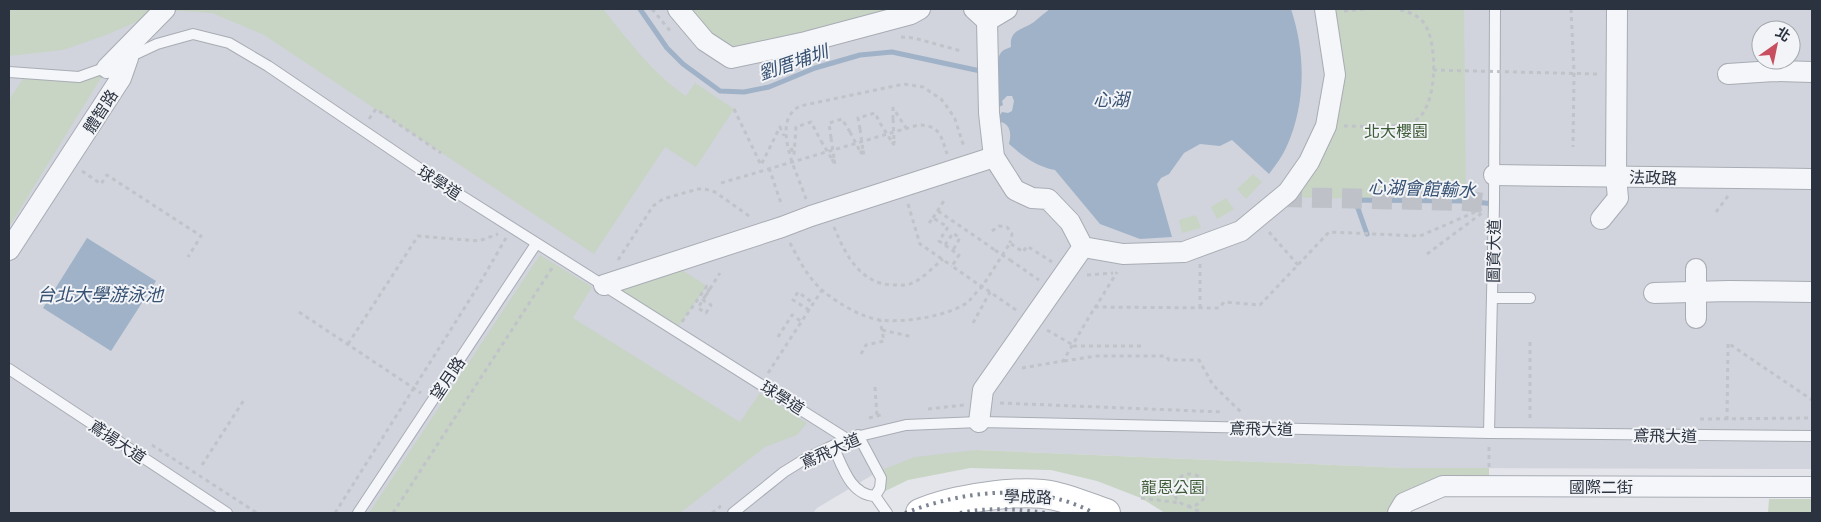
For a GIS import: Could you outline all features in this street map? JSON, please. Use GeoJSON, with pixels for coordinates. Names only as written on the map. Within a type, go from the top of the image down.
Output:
{"type":"FeatureCollection","features":[{"type":"Feature","properties":{"kind":"street","name":"體智路"},"geometry":{"type":"LineString","coordinates":[[107,68],[165,9]]}},
{"type":"Feature","properties":{"kind":"street"},"geometry":{"type":"LineString","coordinates":[[678,9],[705,41],[731,58],[838,34],[911,14],[920,9]]}},
{"type":"Feature","properties":{"kind":"street"},"geometry":{"type":"LineString","coordinates":[[1007,9],[981,15],[988,42],[989,112],[994,157],[1014,190],[1032,198],[1048,199],[1070,222],[1083,247]]}},
{"type":"Feature","properties":{"kind":"street"},"geometry":{"type":"LineString","coordinates":[[1601,218],[1618,198],[1616,177],[1617,9]]}},
{"type":"Feature","properties":{"kind":"street"},"geometry":{"type":"LineString","coordinates":[[1083,247],[1123,254],[1184,252],[1241,231],[1288,192],[1309,162],[1326,126],[1335,75],[1326,11]]}},
{"type":"Feature","properties":{"kind":"street","name":"體智路"},"geometry":{"type":"LineString","coordinates":[[9,250],[121,78],[128,58]]}},
{"type":"Feature","properties":{"kind":"street"},"geometry":{"type":"LineString","coordinates":[[1728,74],[1774,71],[1812,72]]}},
{"type":"Feature","properties":{"kind":"street"},"geometry":{"type":"LineString","coordinates":[[604,285],[776,229],[827,210],[994,157]]}},
{"type":"Feature","properties":{"kind":"street","name":"法政路"},"geometry":{"type":"LineString","coordinates":[[1494,175],[1812,179]]}},
{"type":"Feature","properties":{"kind":"street"},"geometry":{"type":"LineString","coordinates":[[979,422],[983,390],[1083,247]]}},
{"type":"Feature","properties":{"kind":"street"},"geometry":{"type":"LineString","coordinates":[[1696,269],[1696,318]]}},
{"type":"Feature","properties":{"kind":"street"},"geometry":{"type":"LineString","coordinates":[[1654,293],[1812,292]]}},
{"type":"Feature","properties":{"kind":"street","name":"國際二街"},"geometry":{"type":"LineString","coordinates":[[1398,513],[1404,503],[1443,486],[1812,487]]}},
{"type":"Feature","properties":{"kind":"street","name":"學成路"},"geometry":{"type":"LineString","coordinates":[[920,513],[955,502],[1008,493],[1054,496],[1106,513]]}},
{"type":"Feature","properties":{"kind":"lane","name":"圖資大道"},"geometry":{"type":"LineString","coordinates":[[1489,433],[1494,204],[1495,9]]}},
{"type":"Feature","properties":{"kind":"lane","name":"球學道"},"geometry":{"type":"LineString","coordinates":[[9,72],[79,77],[107,68],[157,44],[193,34],[229,43],[268,66],[435,179],[536,244],[676,330],[847,439]]}},
{"type":"Feature","properties":{"kind":"lane","name":"望月路"},"geometry":{"type":"LineString","coordinates":[[358,513],[536,244]]}},
{"type":"Feature","properties":{"kind":"lane"},"geometry":{"type":"LineString","coordinates":[[1492,298],[1530,298]]}},
{"type":"Feature","properties":{"kind":"lane","name":"鳶揚大道"},"geometry":{"type":"LineString","coordinates":[[9,369],[227,513]]}},
{"type":"Feature","properties":{"kind":"lane","name":"鳶飛大道"},"geometry":{"type":"LineString","coordinates":[[733,513],[784,472],[805,459],[847,439],[906,425],[979,422],[1489,433],[1812,436]]}},
{"type":"Feature","properties":{"kind":"lane"},"geometry":{"type":"LineString","coordinates":[[858,436],[881,478],[880,488],[874,496]]}},
{"type":"Feature","properties":{"kind":"lane"},"geometry":{"type":"LineString","coordinates":[[833,446],[853,486],[867,496],[874,496]]}},
{"type":"Feature","properties":{"kind":"lane"},"geometry":{"type":"LineString","coordinates":[[874,496],[887,513]]}},
{"type":"Feature","properties":{"kind":"path"},"geometry":{"type":"LineString","coordinates":[[1326,11],[1366,9]]}},
{"type":"Feature","properties":{"kind":"path"},"geometry":{"type":"LineString","coordinates":[[1326,126],[1387,126],[1414,121],[1420,117],[1430,100],[1432,90],[1433,70],[1430,38],[1425,24],[1419,18],[1397,9]]}},
{"type":"Feature","properties":{"kind":"path"},"geometry":{"type":"LineString","coordinates":[[1571,9],[1574,73],[1573,146]]}},
{"type":"Feature","properties":{"kind":"path"},"geometry":{"type":"LineString","coordinates":[[1433,70],[1597,74]]}},
{"type":"Feature","properties":{"kind":"path"},"geometry":{"type":"LineString","coordinates":[[799,177],[785,138],[788,117],[792,110],[800,106],[904,84],[923,87],[941,99],[948,108],[955,119],[961,168]]}},
{"type":"Feature","properties":{"kind":"path"},"geometry":{"type":"LineString","coordinates":[[734,108],[761,165],[780,127],[794,155],[796,128],[811,122],[833,158],[828,123],[842,118],[862,150],[858,118],[875,113],[893,141],[893,108],[906,128]]}},
{"type":"Feature","properties":{"kind":"path"},"geometry":{"type":"LineString","coordinates":[[362,130],[376,109],[442,152]]}},
{"type":"Feature","properties":{"kind":"path"},"geometry":{"type":"LineString","coordinates":[[721,183],[793,160],[918,125],[927,125],[936,129],[961,168]]}},
{"type":"Feature","properties":{"kind":"path"},"geometry":{"type":"LineString","coordinates":[[67,161],[101,184],[107,175],[202,236],[188,257]]}},
{"type":"Feature","properties":{"kind":"path"},"geometry":{"type":"LineString","coordinates":[[769,168],[782,206]]}},
{"type":"Feature","properties":{"kind":"path"},"geometry":{"type":"LineString","coordinates":[[903,186],[920,244],[1032,320],[1072,346],[1145,346]]}},
{"type":"Feature","properties":{"kind":"path"},"geometry":{"type":"LineString","coordinates":[[604,285],[612,268],[653,206],[663,199],[698,189],[715,192],[776,229],[803,268],[822,290],[854,311],[880,320],[907,320],[932,316],[968,302],[982,286],[1010,243],[1012,234],[1007,227],[999,226],[992,231]]}},
{"type":"Feature","properties":{"kind":"path"},"geometry":{"type":"LineString","coordinates":[[1716,212],[1730,193]]}},
{"type":"Feature","properties":{"kind":"path"},"geometry":{"type":"LineString","coordinates":[[929,223],[945,199]]}},
{"type":"Feature","properties":{"kind":"path"},"geometry":{"type":"LineString","coordinates":[[1427,254],[1494,204]]}},
{"type":"Feature","properties":{"kind":"path"},"geometry":{"type":"LineString","coordinates":[[1095,308],[1219,308],[1224,302],[1260,305],[1329,232],[1420,236],[1494,204]]}},
{"type":"Feature","properties":{"kind":"path"},"geometry":{"type":"LineString","coordinates":[[827,210],[845,253],[863,274],[874,280],[888,285],[901,286],[912,283],[942,259]]}},
{"type":"Feature","properties":{"kind":"path"},"geometry":{"type":"LineString","coordinates":[[938,211],[1039,280]]}},
{"type":"Feature","properties":{"kind":"path"},"geometry":{"type":"LineString","coordinates":[[933,218],[948,227],[939,241],[960,255],[952,266]]}},
{"type":"Feature","properties":{"kind":"path"},"geometry":{"type":"LineString","coordinates":[[1257,218],[1298,265]]}},
{"type":"Feature","properties":{"kind":"path"},"geometry":{"type":"LineString","coordinates":[[348,344],[418,236],[479,241],[512,228]]}},
{"type":"Feature","properties":{"kind":"path"},"geometry":{"type":"LineString","coordinates":[[946,245],[953,233],[960,238],[953,250]]}},
{"type":"Feature","properties":{"kind":"path"},"geometry":{"type":"LineString","coordinates":[[1010,243],[1023,252],[1027,246],[1052,262]]}},
{"type":"Feature","properties":{"kind":"path"},"geometry":{"type":"LineString","coordinates":[[1200,246],[1200,308]]}},
{"type":"Feature","properties":{"kind":"path"},"geometry":{"type":"LineString","coordinates":[[1063,361],[1117,272]]}},
{"type":"Feature","properties":{"kind":"path"},"geometry":{"type":"LineString","coordinates":[[676,330],[707,286],[710,288],[698,308],[706,313],[711,305],[703,300],[720,273]]}},
{"type":"Feature","properties":{"kind":"path"},"geometry":{"type":"LineString","coordinates":[[761,384],[822,290]]}},
{"type":"Feature","properties":{"kind":"path"},"geometry":{"type":"LineString","coordinates":[[809,310],[793,300],[798,292],[814,303]]}},
{"type":"Feature","properties":{"kind":"path"},"geometry":{"type":"LineString","coordinates":[[973,323],[990,292]]}},
{"type":"Feature","properties":{"kind":"path"},"geometry":{"type":"LineString","coordinates":[[299,312],[432,400]]}},
{"type":"Feature","properties":{"kind":"path"},"geometry":{"type":"LineString","coordinates":[[778,337],[792,315],[802,322]]}},
{"type":"Feature","properties":{"kind":"path"},"geometry":{"type":"LineString","coordinates":[[860,354],[866,345],[884,342],[880,320]]}},
{"type":"Feature","properties":{"kind":"path"},"geometry":{"type":"LineString","coordinates":[[882,330],[913,336]]}},
{"type":"Feature","properties":{"kind":"path"},"geometry":{"type":"LineString","coordinates":[[1530,342],[1530,421]]}},
{"type":"Feature","properties":{"kind":"path"},"geometry":{"type":"LineString","coordinates":[[1729,436],[1728,343],[1812,400]]}},
{"type":"Feature","properties":{"kind":"path"},"geometry":{"type":"LineString","coordinates":[[996,372],[1096,356],[1166,356],[1169,360],[1199,360],[1213,385],[1260,428]]}},
{"type":"Feature","properties":{"kind":"path"},"geometry":{"type":"LineString","coordinates":[[875,387],[878,431]]}},
{"type":"Feature","properties":{"kind":"path"},"geometry":{"type":"LineString","coordinates":[[202,465],[244,400]]}},
{"type":"Feature","properties":{"kind":"path"},"geometry":{"type":"LineString","coordinates":[[1489,433],[1490,486]]}},
{"type":"Feature","properties":{"kind":"path"},"geometry":{"type":"LineString","coordinates":[[1141,498],[1182,504],[1194,506],[1204,499],[1206,486],[1198,476],[1190,474],[1178,480],[1175,493],[1182,504],[1202,513]]}},
{"type":"Feature","properties":{"kind":"shaded area"},"geometry":{"type":"Polygon","coordinates":[[[9,9],[1812,9],[1812,469],[1405,468],[976,450],[879,471],[817,508],[813,513],[9,513],[9,9]]]}},
{"type":"Feature","properties":{"kind":"green space"},"geometry":{"type":"Polygon","coordinates":[[[9,9],[603,9],[641,56],[674,87],[686,96],[695,83],[734,109],[696,167],[665,147],[594,254],[264,35],[212,13],[164,10],[106,35],[63,50],[9,56],[9,9]]]}},
{"type":"Feature","properties":{"kind":"green space"},"geometry":{"type":"Polygon","coordinates":[[[678,9],[920,9],[731,58],[678,9]]]}},
{"type":"Feature","properties":{"kind":"green space","name":"北大櫻園"},"geometry":{"type":"Polygon","coordinates":[[[1325,9],[1464,9],[1466,201],[1282,197],[1326,126],[1325,9]]]}},
{"type":"Feature","properties":{"kind":"green space"},"geometry":{"type":"Polygon","coordinates":[[[107,68],[9,227],[9,100],[27,73],[79,77],[107,68]]]}},
{"type":"Feature","properties":{"kind":"green space"},"geometry":{"type":"Polygon","coordinates":[[[1253,174],[1262,182],[1246,199],[1237,189],[1253,174]]]}},
{"type":"Feature","properties":{"kind":"green space"},"geometry":{"type":"Polygon","coordinates":[[[1226,198],[1234,209],[1217,219],[1211,207],[1226,198]]]}},
{"type":"Feature","properties":{"kind":"green space"},"geometry":{"type":"Polygon","coordinates":[[[1196,215],[1201,228],[1182,233],[1179,220],[1196,215]]]}},
{"type":"Feature","properties":{"kind":"green space"},"geometry":{"type":"Polygon","coordinates":[[[540,255],[592,287],[573,318],[740,422],[760,393],[807,423],[797,435],[765,447],[680,513],[369,513],[540,255]]]}},
{"type":"Feature","properties":{"kind":"green space"},"geometry":{"type":"Polygon","coordinates":[[[671,263],[707,286],[676,330],[604,285],[671,263]]]}},
{"type":"Feature","properties":{"kind":"green space","name":"龍恩公園"},"geometry":{"type":"Polygon","coordinates":[[[976,450],[1405,468],[1489,468],[1489,486],[1443,486],[1398,513],[1165,513],[1141,498],[1097,481],[1051,470],[970,468],[908,480],[875,496],[879,471],[915,457],[976,450]]]}},
{"type":"Feature","properties":{"kind":"green space"},"geometry":{"type":"Polygon","coordinates":[[[1769,499],[1812,499],[1812,513],[1768,513],[1769,499]]]}},
{"type":"Feature","properties":{"kind":"water","name":"心湖"},"geometry":{"type":"Polygon","coordinates":[[[1050,9],[1291,9],[1296,26],[1301,61],[1300,97],[1293,132],[1286,148],[1269,174],[1232,140],[1220,146],[1200,144],[1184,153],[1169,174],[1161,178],[1157,184],[1172,237],[1140,239],[1100,224],[1055,170],[1035,163],[1009,144],[1009,128],[1004,123],[996,121],[1002,112],[1008,113],[1012,111],[1014,101],[1012,96],[1007,96],[1002,101],[1003,105],[997,108],[989,73],[998,65],[1001,53],[1011,47],[1014,34],[1034,22],[1050,9]]]}},
{"type":"Feature","properties":{"kind":"water","name":"台北大學游泳池"},"geometry":{"type":"Polygon","coordinates":[[[87,238],[156,281],[111,351],[43,308],[87,238]]]}},
{"type":"Feature","properties":{"kind":"waterway","name":"劉厝埔圳"},"geometry":{"type":"LineString","coordinates":[[640,9],[667,48],[683,64],[720,91],[744,92],[769,87],[815,68],[860,55],[892,52],[985,72]]}},
{"type":"Feature","properties":{"kind":"waterway","name":"心湖會館輸水"},"geometry":{"type":"LineString","coordinates":[[1367,234],[1355,200],[1466,201],[1494,204]]}},
{"type":"Feature","properties":{"kind":"tunnel"},"geometry":{"type":"LineString","coordinates":[[1282,197],[1466,201],[1494,204]]}},
{"type":"Feature","properties":{"kind":"railway"},"geometry":{"type":"LineString","coordinates":[[905,513],[952,499],[1000,493],[1025,493],[1048,497],[1072,503],[1094,513]]}},
{"type":"Feature","properties":{"kind":"railway"},"geometry":{"type":"LineString","coordinates":[[960,513],[1003,509],[1046,513]]}}]}
